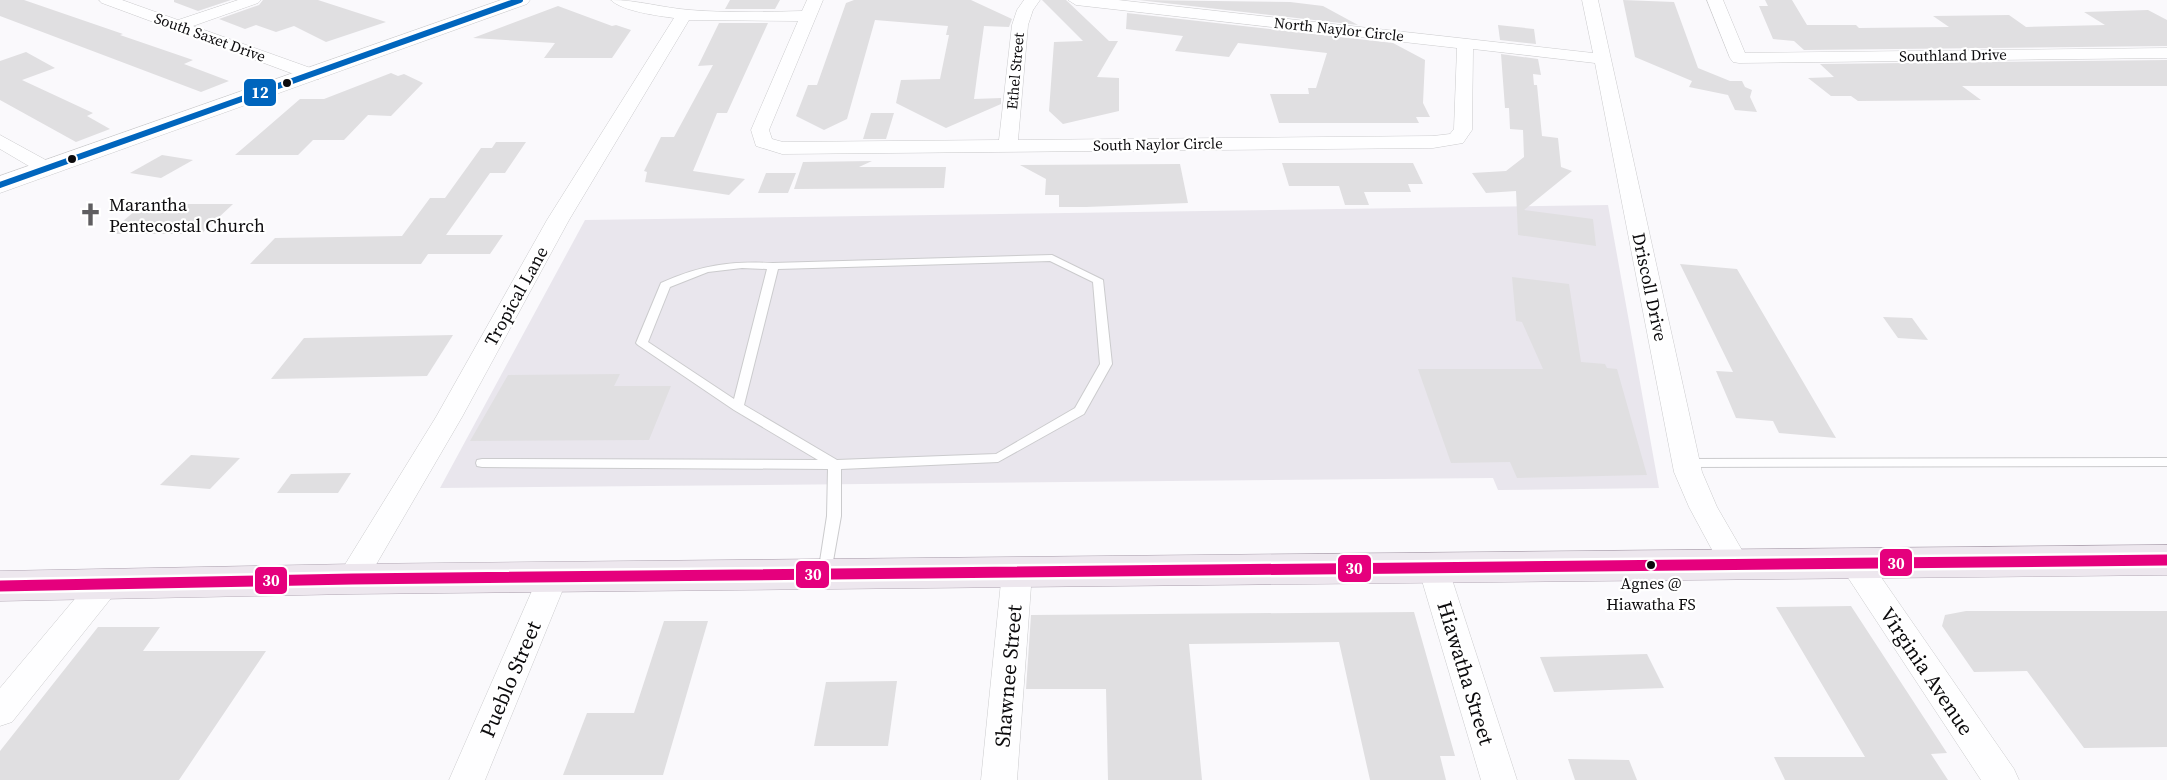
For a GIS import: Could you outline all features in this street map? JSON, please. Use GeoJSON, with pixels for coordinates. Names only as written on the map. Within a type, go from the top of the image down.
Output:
{"type":"FeatureCollection","features":[{"type":"Feature","properties":{"kind":"main road"},"geometry":{"type":"LineString","coordinates":[[0,586],[352,579],[1854,561],[2167,560]]}},
{"type":"Feature","properties":{"kind":"street","name":"South Saxet Drive"},"geometry":{"type":"LineString","coordinates":[[107,0],[313,75]]}},
{"type":"Feature","properties":{"kind":"street"},"geometry":{"type":"LineString","coordinates":[[180,25],[253,0]]}},
{"type":"Feature","properties":{"kind":"street"},"geometry":{"type":"LineString","coordinates":[[0,185],[520,0]]}},
{"type":"Feature","properties":{"kind":"street"},"geometry":{"type":"LineString","coordinates":[[619,0],[660,13],[684,15],[811,8]]}},
{"type":"Feature","properties":{"kind":"street","name":"Ethel Street"},"geometry":{"type":"LineString","coordinates":[[1008,146],[1020,25],[1025,10],[1032,0]]}},
{"type":"Feature","properties":{"kind":"street","name":"North Naylor Circle"},"geometry":{"type":"LineString","coordinates":[[1076,0],[1603,58]]}},
{"type":"Feature","properties":{"kind":"street","name":"Driscoll Drive"},"geometry":{"type":"LineString","coordinates":[[1590,0],[1686,463],[1703,507],[1735,564]]}},
{"type":"Feature","properties":{"kind":"street","name":"Southland Drive"},"geometry":{"type":"LineString","coordinates":[[1715,0],[1739,58],[2167,53]]}},
{"type":"Feature","properties":{"kind":"street","name":"South Naylor Circle"},"geometry":{"type":"LineString","coordinates":[[811,8],[760,130],[763,142],[782,148],[1433,142],[1456,139],[1463,130],[1464,44]]}},
{"type":"Feature","properties":{"kind":"street","name":"Tropical Lane"},"geometry":{"type":"LineString","coordinates":[[352,579],[448,417],[558,220],[684,15]]}},
{"type":"Feature","properties":{"kind":"street"},"geometry":{"type":"LineString","coordinates":[[0,141],[46,168]]}},
{"type":"Feature","properties":{"kind":"street","name":"Virginia Avenue"},"geometry":{"type":"LineString","coordinates":[[1854,561],[2001,780]]}},
{"type":"Feature","properties":{"kind":"street","name":"Hiawatha Street"},"geometry":{"type":"LineString","coordinates":[[1434,567],[1499,780]]}},
{"type":"Feature","properties":{"kind":"street","name":"Shawnee Street"},"geometry":{"type":"LineString","coordinates":[[999,780],[1017,572]]}},
{"type":"Feature","properties":{"kind":"street","name":"Pueblo Street"},"geometry":{"type":"LineString","coordinates":[[467,780],[553,577]]}},
{"type":"Feature","properties":{"kind":"street"},"geometry":{"type":"LineString","coordinates":[[0,712],[105,584]]}},
{"type":"Feature","properties":{"kind":"lane"},"geometry":{"type":"LineString","coordinates":[[482,463],[835,465],[998,458],[1080,411],[1106,364],[1098,280],[1052,258],[773,266],[727,264],[694,271],[665,285],[642,344],[738,407],[835,465]]}},
{"type":"Feature","properties":{"kind":"lane"},"geometry":{"type":"LineString","coordinates":[[738,407],[773,266]]}},
{"type":"Feature","properties":{"kind":"lane"},"geometry":{"type":"LineString","coordinates":[[1686,463],[2167,462]]}},
{"type":"Feature","properties":{"kind":"lane"},"geometry":{"type":"LineString","coordinates":[[825,574],[834,516],[835,465]]}},
{"type":"Feature","properties":{"kind":"shaded area"},"geometry":{"type":"Polygon","coordinates":[[[1608,205],[1659,488],[1498,490],[1493,478],[440,488],[585,220],[1608,205]]]}},
{"type":"Feature","properties":{"kind":"building"},"geometry":{"type":"Polygon","coordinates":[[[0,0],[24,0],[123,34],[120,35],[193,60],[184,64],[229,81],[201,92],[0,16],[0,0]]]}},
{"type":"Feature","properties":{"kind":"building"},"geometry":{"type":"Polygon","coordinates":[[[174,0],[231,0],[198,11],[174,2],[174,0]]]}},
{"type":"Feature","properties":{"kind":"building"},"geometry":{"type":"Polygon","coordinates":[[[263,0],[318,0],[386,22],[326,42],[294,26],[276,32],[256,25],[245,29],[219,19],[259,5],[263,0]]]}},
{"type":"Feature","properties":{"kind":"building"},"geometry":{"type":"Polygon","coordinates":[[[730,0],[780,0],[775,9],[725,9],[730,0]]]}},
{"type":"Feature","properties":{"kind":"building"},"geometry":{"type":"Polygon","coordinates":[[[854,0],[971,0],[1012,19],[1009,27],[984,26],[974,99],[1001,98],[1001,104],[946,128],[896,103],[901,80],[940,79],[949,35],[946,35],[948,26],[875,20],[847,119],[824,130],[796,116],[808,85],[817,85],[846,3],[854,0]]]}},
{"type":"Feature","properties":{"kind":"building"},"geometry":{"type":"Polygon","coordinates":[[[1042,0],[1066,0],[1109,41],[1118,41],[1097,77],[1119,78],[1119,111],[1063,124],[1049,111],[1054,42],[1083,41],[1042,0]]]}},
{"type":"Feature","properties":{"kind":"building"},"geometry":{"type":"Polygon","coordinates":[[[1138,0],[1290,2],[1323,6],[1358,25],[1138,0]]]}},
{"type":"Feature","properties":{"kind":"building"},"geometry":{"type":"Polygon","coordinates":[[[1623,0],[1674,2],[1698,68],[1730,81],[1742,81],[1745,87],[1752,90],[1750,97],[1757,112],[1735,110],[1728,95],[1689,87],[1692,81],[1635,57],[1623,0]]]}},
{"type":"Feature","properties":{"kind":"building"},"geometry":{"type":"Polygon","coordinates":[[[1765,0],[1792,0],[1807,25],[1856,25],[1859,28],[1949,27],[1933,16],[2009,15],[2026,27],[2105,25],[2084,12],[2148,10],[2167,20],[2167,46],[1804,50],[1794,41],[1773,39],[1759,6],[1768,6],[1765,0]]]}},
{"type":"Feature","properties":{"kind":"building"},"geometry":{"type":"Polygon","coordinates":[[[558,6],[612,26],[616,25],[631,30],[612,58],[544,58],[555,43],[473,38],[558,6]]]}},
{"type":"Feature","properties":{"kind":"building"},"geometry":{"type":"Polygon","coordinates":[[[1127,13],[1393,43],[1425,60],[1423,103],[1430,117],[1416,117],[1419,123],[1279,123],[1270,94],[1309,94],[1308,88],[1316,88],[1327,53],[1238,43],[1229,57],[1175,51],[1183,36],[1126,29],[1127,13]]]}},
{"type":"Feature","properties":{"kind":"building"},"geometry":{"type":"Polygon","coordinates":[[[719,23],[768,23],[727,113],[717,113],[693,171],[745,179],[729,195],[645,182],[647,172],[644,171],[661,137],[674,137],[713,65],[698,66],[719,23]]]}},
{"type":"Feature","properties":{"kind":"building"},"geometry":{"type":"Polygon","coordinates":[[[1498,25],[1534,29],[1536,44],[1500,40],[1498,25]]]}},
{"type":"Feature","properties":{"kind":"building"},"geometry":{"type":"Polygon","coordinates":[[[26,52],[55,68],[22,80],[93,113],[87,116],[110,129],[76,142],[0,100],[0,61],[26,52]]]}},
{"type":"Feature","properties":{"kind":"building"},"geometry":{"type":"Polygon","coordinates":[[[1501,54],[1538,59],[1541,75],[1533,74],[1534,85],[1537,85],[1542,136],[1558,138],[1561,167],[1572,171],[1524,210],[1593,219],[1596,246],[1518,235],[1516,191],[1486,193],[1472,173],[1506,171],[1524,157],[1523,130],[1510,129],[1509,108],[1505,108],[1501,54]]]}},
{"type":"Feature","properties":{"kind":"building"},"geometry":{"type":"Polygon","coordinates":[[[2167,60],[2167,86],[1962,86],[1981,100],[1858,101],[1851,96],[1831,96],[1808,78],[1834,77],[1820,64],[2167,60]]]}},
{"type":"Feature","properties":{"kind":"building"},"geometry":{"type":"Polygon","coordinates":[[[391,73],[398,76],[404,74],[423,83],[391,116],[368,115],[344,140],[313,140],[298,155],[235,155],[300,99],[324,99],[391,73]]]}},
{"type":"Feature","properties":{"kind":"building"},"geometry":{"type":"Polygon","coordinates":[[[871,113],[894,113],[886,139],[863,139],[871,113]]]}},
{"type":"Feature","properties":{"kind":"building"},"geometry":{"type":"Polygon","coordinates":[[[496,142],[526,142],[505,173],[490,173],[446,235],[503,235],[490,254],[428,254],[421,264],[250,264],[275,238],[402,236],[430,198],[445,198],[481,148],[492,148],[496,142]]]}},
{"type":"Feature","properties":{"kind":"building"},"geometry":{"type":"Polygon","coordinates":[[[162,155],[193,160],[161,178],[130,173],[162,155]]]}},
{"type":"Feature","properties":{"kind":"building"},"geometry":{"type":"Polygon","coordinates":[[[872,161],[859,167],[946,167],[944,188],[794,189],[803,162],[872,161]]]}},
{"type":"Feature","properties":{"kind":"building"},"geometry":{"type":"Polygon","coordinates":[[[1282,163],[1413,163],[1423,184],[1408,184],[1411,192],[1364,192],[1369,205],[1345,205],[1339,186],[1289,186],[1282,163]]]}},
{"type":"Feature","properties":{"kind":"building"},"geometry":{"type":"Polygon","coordinates":[[[1180,164],[1188,203],[1086,207],[1059,207],[1059,195],[1045,195],[1046,179],[1020,165],[1180,164]]]}},
{"type":"Feature","properties":{"kind":"building"},"geometry":{"type":"Polygon","coordinates":[[[766,173],[796,173],[788,193],[758,193],[766,173]]]}},
{"type":"Feature","properties":{"kind":"building"},"geometry":{"type":"Polygon","coordinates":[[[143,204],[233,204],[201,234],[108,234],[143,204]]]}},
{"type":"Feature","properties":{"kind":"building"},"geometry":{"type":"Polygon","coordinates":[[[1680,264],[1737,269],[1836,438],[1779,433],[1773,421],[1736,418],[1716,371],[1733,372],[1680,264]]]}},
{"type":"Feature","properties":{"kind":"building"},"geometry":{"type":"Polygon","coordinates":[[[1512,277],[1569,284],[1581,362],[1605,364],[1607,368],[1617,369],[1647,475],[1517,478],[1510,462],[1451,463],[1418,369],[1543,369],[1522,322],[1516,321],[1512,277]]]}},
{"type":"Feature","properties":{"kind":"building"},"geometry":{"type":"Polygon","coordinates":[[[1883,317],[1912,318],[1928,340],[1898,338],[1883,317]]]}},
{"type":"Feature","properties":{"kind":"building"},"geometry":{"type":"Polygon","coordinates":[[[453,335],[427,376],[271,379],[304,338],[453,335]]]}},
{"type":"Feature","properties":{"kind":"building"},"geometry":{"type":"Polygon","coordinates":[[[620,374],[614,386],[671,386],[649,440],[470,441],[508,375],[620,374]]]}},
{"type":"Feature","properties":{"kind":"building"},"geometry":{"type":"Polygon","coordinates":[[[191,455],[240,458],[210,489],[160,485],[191,455]]]}},
{"type":"Feature","properties":{"kind":"building"},"geometry":{"type":"Polygon","coordinates":[[[351,473],[338,493],[277,493],[291,474],[351,473]]]}},
{"type":"Feature","properties":{"kind":"building"},"geometry":{"type":"Polygon","coordinates":[[[1851,606],[1947,753],[1931,754],[1948,780],[1785,780],[1774,757],[1865,757],[1776,607],[1851,606]]]}},
{"type":"Feature","properties":{"kind":"building"},"geometry":{"type":"Polygon","coordinates":[[[1966,611],[2167,611],[2167,747],[2084,748],[2027,671],[1974,672],[1942,626],[1945,615],[1966,611]]]}},
{"type":"Feature","properties":{"kind":"building"},"geometry":{"type":"Polygon","coordinates":[[[1414,612],[1455,756],[1440,756],[1446,780],[1370,780],[1339,642],[1189,644],[1202,780],[1108,780],[1106,689],[1026,689],[1031,615],[1414,612]]]}},
{"type":"Feature","properties":{"kind":"building"},"geometry":{"type":"Polygon","coordinates":[[[664,621],[708,621],[663,775],[563,775],[587,713],[634,713],[664,621]]]}},
{"type":"Feature","properties":{"kind":"building"},"geometry":{"type":"Polygon","coordinates":[[[98,627],[160,627],[143,651],[266,651],[179,780],[0,780],[0,751],[98,627]]]}},
{"type":"Feature","properties":{"kind":"building"},"geometry":{"type":"Polygon","coordinates":[[[1647,654],[1664,688],[1554,692],[1540,657],[1647,654]]]}},
{"type":"Feature","properties":{"kind":"building"},"geometry":{"type":"Polygon","coordinates":[[[897,681],[888,746],[814,746],[826,682],[897,681]]]}},
{"type":"Feature","properties":{"kind":"building"},"geometry":{"type":"Polygon","coordinates":[[[1568,759],[1629,760],[1637,780],[1575,780],[1568,759]]]}},
{"type":"Feature","properties":{"kind":"transit line","name":"12"},"geometry":{"type":"LineString","coordinates":[[0,185],[520,0]]}},
{"type":"Feature","properties":{"kind":"transit line","name":"30"},"geometry":{"type":"LineString","coordinates":[[0,586],[352,579],[2167,560]]}},
{"type":"Feature","properties":{"kind":"place","name":"Marantha Pentecostal Church"},"geometry":{"type":"Point","coordinates":[91,214]}},
{"type":"Feature","properties":{"kind":"place","name":"Agnes @ Hiawatha FS"},"geometry":{"type":"Point","coordinates":[1651,565]}}]}
